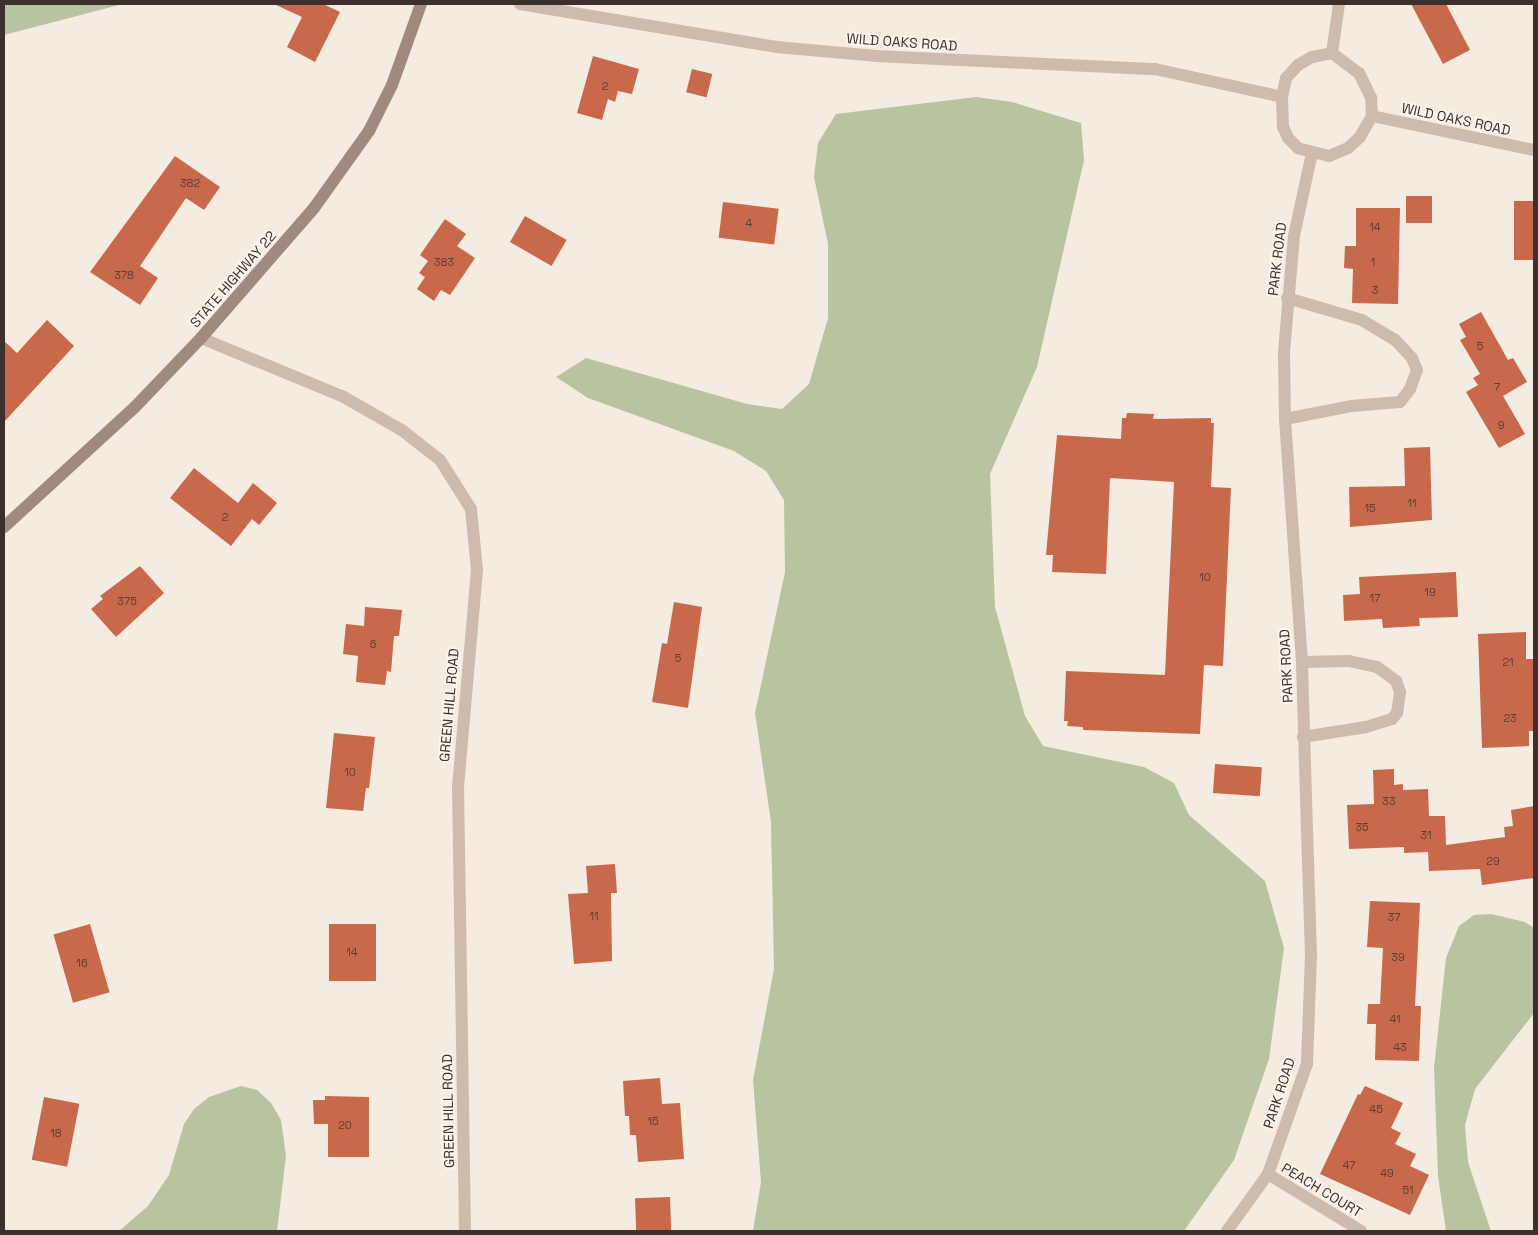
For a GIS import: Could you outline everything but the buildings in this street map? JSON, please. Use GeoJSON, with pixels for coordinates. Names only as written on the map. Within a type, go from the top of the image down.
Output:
{"type":"FeatureCollection","features":[{"type":"Feature","properties":{"kind":"main road","name":"STATE HIGHWAY 22"},"geometry":{"type":"LineString","coordinates":[[4,527],[135,407],[201,338],[308,215],[349,162],[392,85],[421,4]]}},
{"type":"Feature","properties":{"kind":"street","name":"WILD OAKS ROAD"},"geometry":{"type":"LineString","coordinates":[[520,4],[776,47],[894,57],[1155,69],[1282,97]]}},
{"type":"Feature","properties":{"kind":"street"},"geometry":{"type":"LineString","coordinates":[[1332,53],[1339,4]]}},
{"type":"Feature","properties":{"kind":"street"},"geometry":{"type":"LineString","coordinates":[[1332,53],[1360,73],[1371,98],[1372,116],[1360,137],[1348,148],[1329,156],[1298,148],[1288,138],[1283,126],[1282,97],[1286,78],[1298,65],[1312,57],[1332,53]]}},
{"type":"Feature","properties":{"kind":"street","name":"WILD OAKS ROAD"},"geometry":{"type":"LineString","coordinates":[[1372,116],[1534,150]]}},
{"type":"Feature","properties":{"kind":"street","name":"PARK ROAD"},"geometry":{"type":"LineString","coordinates":[[1228,1231],[1268,1174],[1307,1064],[1311,956],[1302,662],[1284,419],[1287,298],[1294,236],[1312,153]]}},
{"type":"Feature","properties":{"kind":"street"},"geometry":{"type":"LineString","coordinates":[[1284,419],[1351,406],[1400,402],[1410,389],[1416,370],[1412,358],[1395,340],[1362,320],[1287,298]]}},
{"type":"Feature","properties":{"kind":"street","name":"GREEN HILL ROAD"},"geometry":{"type":"LineString","coordinates":[[201,338],[342,396],[402,431],[440,460],[471,509],[477,570],[458,786],[465,1231]]}},
{"type":"Feature","properties":{"kind":"street"},"geometry":{"type":"LineString","coordinates":[[1302,662],[1349,661],[1377,667],[1396,682],[1400,692],[1397,713],[1392,719],[1366,728],[1304,737]]}},
{"type":"Feature","properties":{"kind":"street","name":"PEACH COURT"},"geometry":{"type":"LineString","coordinates":[[1268,1174],[1361,1231]]}},
{"type":"Feature","properties":{"kind":"green space"},"geometry":{"type":"Polygon","coordinates":[[[4,4],[123,4],[4,35],[4,4]]]}},
{"type":"Feature","properties":{"kind":"green space"},"geometry":{"type":"Polygon","coordinates":[[[976,97],[1012,102],[1081,123],[1084,160],[1037,367],[990,474],[995,607],[1025,716],[1043,746],[1144,767],[1174,783],[1189,815],[1265,881],[1284,948],[1269,1059],[1234,1160],[1184,1231],[753,1231],[761,1182],[753,1080],[774,969],[771,822],[755,713],[785,572],[784,500],[766,471],[734,451],[588,398],[556,377],[586,358],[747,404],[782,409],[809,384],[828,318],[828,244],[814,177],[818,143],[836,114],[976,97]]]}},
{"type":"Feature","properties":{"kind":"green space"},"geometry":{"type":"Polygon","coordinates":[[[1491,914],[1525,922],[1534,928],[1534,1013],[1475,1089],[1465,1125],[1468,1162],[1491,1231],[1446,1231],[1438,1176],[1434,1068],[1446,958],[1459,926],[1474,915],[1491,914]]]}},
{"type":"Feature","properties":{"kind":"green space"},"geometry":{"type":"Polygon","coordinates":[[[241,1086],[257,1090],[271,1103],[281,1120],[286,1156],[277,1231],[119,1231],[148,1206],[169,1175],[184,1124],[194,1109],[209,1097],[241,1086]]]}}]}
